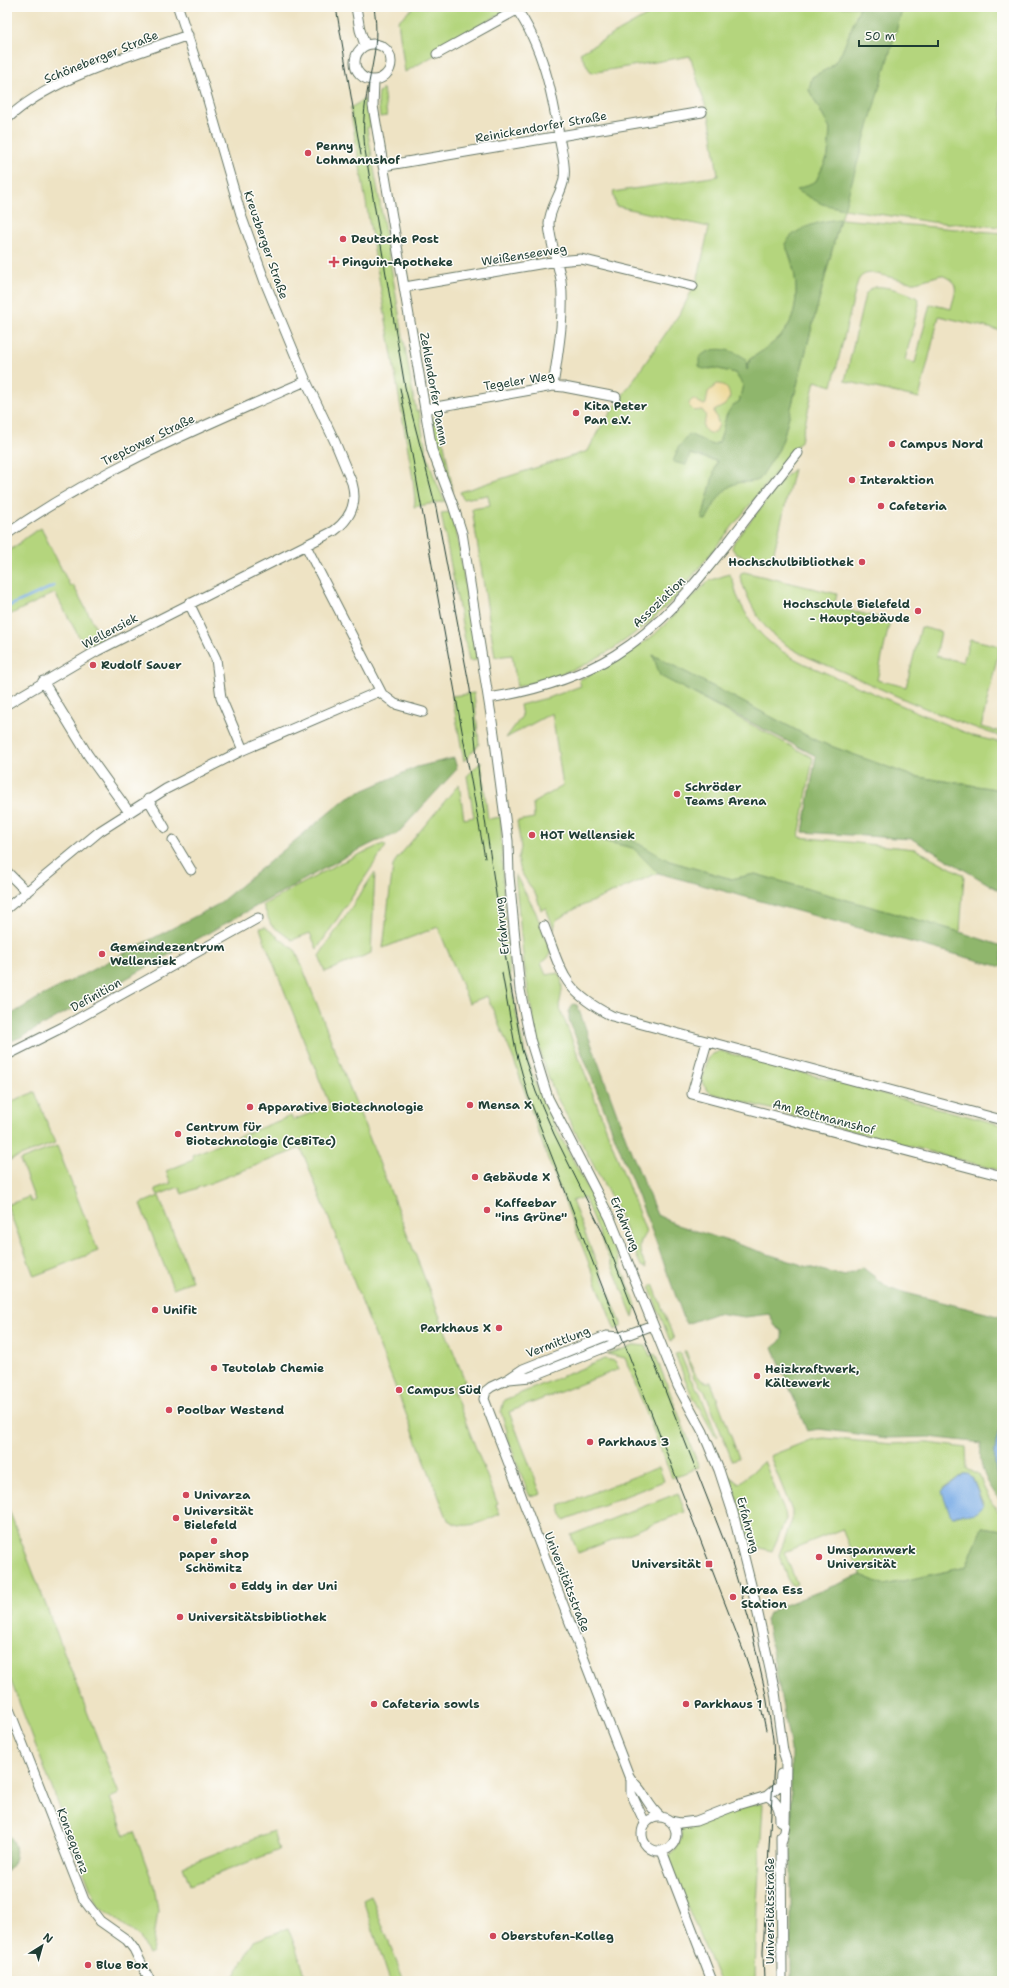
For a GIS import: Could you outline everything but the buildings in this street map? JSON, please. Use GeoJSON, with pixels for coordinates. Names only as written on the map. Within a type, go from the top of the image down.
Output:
{"type":"FeatureCollection","features":[{"type":"Feature","properties":{"kind":"street","name":"Kreuzberger Straße"},"geometry":{"type":"LineString","coordinates":[[178,7],[203,83],[242,218],[279,317],[306,380],[336,442],[352,483]]}},
{"type":"Feature","properties":{"kind":"street"},"geometry":{"type":"LineString","coordinates":[[356,7],[360,30],[365,45]]}},
{"type":"Feature","properties":{"kind":"street"},"geometry":{"type":"LineString","coordinates":[[437,54],[518,8],[543,66],[549,85],[564,168],[564,177],[549,221],[557,261],[562,300],[561,330],[553,386]]}},
{"type":"Feature","properties":{"kind":"street","name":"Schöneberger Straße"},"geometry":{"type":"LineString","coordinates":[[7,119],[36,97],[67,81],[188,36]]}},
{"type":"Feature","properties":{"kind":"street"},"geometry":{"type":"LineString","coordinates":[[371,44],[382,46],[389,53],[391,58],[391,65],[387,74],[374,81],[364,78],[356,70],[355,58],[360,48],[371,44]]}},
{"type":"Feature","properties":{"kind":"street","name":"Zehlendorfer Damm"},"geometry":{"type":"LineString","coordinates":[[374,81],[373,106],[432,450],[456,512],[462,533],[489,698]]}},
{"type":"Feature","properties":{"kind":"street","name":"Reinickendorfer Straße"},"geometry":{"type":"LineString","coordinates":[[383,166],[702,112]]}},
{"type":"Feature","properties":{"kind":"street","name":"Weißenseeweg"},"geometry":{"type":"LineString","coordinates":[[405,287],[557,261],[581,259],[693,286]]}},
{"type":"Feature","properties":{"kind":"street","name":"Treptower Straße"},"geometry":{"type":"LineString","coordinates":[[7,534],[70,492],[119,466],[306,380]]}},
{"type":"Feature","properties":{"kind":"street","name":"Tegeler Weg"},"geometry":{"type":"LineString","coordinates":[[425,409],[553,386],[616,398]]}},
{"type":"Feature","properties":{"kind":"street","name":"Assoziation"},"geometry":{"type":"LineString","coordinates":[[489,698],[527,691],[562,680],[599,664],[652,628],[689,592],[798,453]]}},
{"type":"Feature","properties":{"kind":"street","name":"Wellensiek"},"geometry":{"type":"LineString","coordinates":[[7,704],[43,681],[189,603],[334,532],[348,518],[355,493],[352,483]]}},
{"type":"Feature","properties":{"kind":"street"},"geometry":{"type":"LineString","coordinates":[[306,546],[380,691],[385,697],[395,704],[423,712]]}},
{"type":"Feature","properties":{"kind":"street"},"geometry":{"type":"LineString","coordinates":[[189,603],[216,659],[221,698],[243,750]]}},
{"type":"Feature","properties":{"kind":"street"},"geometry":{"type":"LineString","coordinates":[[43,681],[88,755],[129,812]]}},
{"type":"Feature","properties":{"kind":"street"},"geometry":{"type":"LineString","coordinates":[[7,908],[100,831],[148,799],[184,779],[243,750],[380,691]]}},
{"type":"Feature","properties":{"kind":"street","name":"Erfahrung"},"geometry":{"type":"LineString","coordinates":[[489,698],[508,841],[509,876],[520,990],[534,1058],[548,1098],[610,1218],[652,1325],[678,1386],[703,1432],[733,1513],[775,1692],[783,1751]]}},
{"type":"Feature","properties":{"kind":"street"},"geometry":{"type":"LineString","coordinates":[[148,799],[165,828]]}},
{"type":"Feature","properties":{"kind":"street"},"geometry":{"type":"LineString","coordinates":[[173,840],[191,870]]}},
{"type":"Feature","properties":{"kind":"street"},"geometry":{"type":"LineString","coordinates":[[7,872],[27,892]]}},
{"type":"Feature","properties":{"kind":"street","name":"Definition"},"geometry":{"type":"LineString","coordinates":[[7,1055],[64,1027],[258,918]]}},
{"type":"Feature","properties":{"kind":"street"},"geometry":{"type":"LineString","coordinates":[[544,926],[554,964],[570,987],[590,1005],[612,1016],[1002,1120]]}},
{"type":"Feature","properties":{"kind":"street","name":"Am Rottmannshof"},"geometry":{"type":"LineString","coordinates":[[706,1042],[692,1094],[1002,1176]]}},
{"type":"Feature","properties":{"kind":"street","name":"Vermittlung"},"geometry":{"type":"LineString","coordinates":[[486,1391],[495,1384],[508,1379],[530,1377],[611,1345],[621,1337],[652,1325]]}},
{"type":"Feature","properties":{"kind":"street","name":"Universitätsstraße"},"geometry":{"type":"LineString","coordinates":[[486,1391],[484,1399],[485,1405],[631,1781],[631,1793],[645,1823]]}},
{"type":"Feature","properties":{"kind":"street","name":"Konsequenz"},"geometry":{"type":"LineString","coordinates":[[7,1704],[84,1900],[100,1921],[127,1940],[145,1969],[150,1981]]}},
{"type":"Feature","properties":{"kind":"street"},"geometry":{"type":"LineString","coordinates":[[670,1821],[676,1832],[676,1838],[668,1848],[662,1851],[652,1850],[644,1843],[642,1833],[645,1823],[655,1817],[661,1817],[680,1823],[696,1821],[737,1805],[767,1796],[780,1785],[783,1751]]}},
{"type":"Feature","properties":{"kind":"street","name":"Universitätsstraße"},"geometry":{"type":"LineString","coordinates":[[782,1981],[782,1841],[786,1804],[786,1760],[783,1751]]}},
{"type":"Feature","properties":{"kind":"street","name":"Universitätsstraße"},"geometry":{"type":"LineString","coordinates":[[631,1781],[641,1791],[652,1810],[661,1817]]}},
{"type":"Feature","properties":{"kind":"street","name":"Universitätsstraße"},"geometry":{"type":"LineString","coordinates":[[767,1796],[777,1803],[782,1841]]}},
{"type":"Feature","properties":{"kind":"street"},"geometry":{"type":"LineString","coordinates":[[662,1851],[712,1981]]}},
{"type":"Feature","properties":{"kind":"green space"},"geometry":{"type":"Polygon","coordinates":[[[414,7],[507,7],[504,12],[433,51],[435,55],[405,72],[398,21],[414,7]]]}},
{"type":"Feature","properties":{"kind":"green space"},"geometry":{"type":"Polygon","coordinates":[[[662,7],[860,7],[842,52],[831,67],[812,77],[809,90],[830,129],[828,156],[816,181],[843,209],[903,7],[1002,7],[1002,227],[932,222],[844,209],[841,219],[1002,233],[1002,331],[939,316],[919,398],[845,381],[865,295],[870,290],[874,287],[891,288],[910,294],[918,299],[919,304],[905,360],[915,363],[930,304],[951,309],[955,294],[955,285],[948,278],[941,275],[916,282],[910,282],[873,273],[862,276],[857,284],[832,386],[815,381],[801,441],[675,598],[646,625],[613,649],[580,667],[547,679],[517,687],[512,655],[495,657],[472,509],[490,506],[488,495],[463,499],[460,492],[588,451],[598,431],[682,310],[698,278],[709,227],[616,206],[613,192],[718,176],[710,120],[690,56],[591,73],[580,53],[662,7]],[[840,220],[785,244],[793,265],[796,300],[794,312],[790,322],[777,340],[750,359],[747,371],[746,359],[709,369],[715,368],[735,373],[743,385],[739,402],[726,415],[724,430],[719,442],[689,454],[717,461],[702,519],[705,520],[718,498],[731,485],[740,482],[759,480],[779,449],[783,439],[840,220]]]}},
{"type":"Feature","properties":{"kind":"green space"},"geometry":{"type":"Polygon","coordinates":[[[860,7],[903,7],[844,209],[822,204],[796,190],[816,181],[828,156],[830,129],[809,90],[812,77],[831,67],[842,52],[860,7]]]}},
{"type":"Feature","properties":{"kind":"green space"},"geometry":{"type":"Polygon","coordinates":[[[383,89],[387,116],[380,117],[378,101],[379,92],[383,89]]]}},
{"type":"Feature","properties":{"kind":"green space"},"geometry":{"type":"Polygon","coordinates":[[[365,99],[371,126],[367,128],[416,411],[419,411],[425,447],[431,468],[445,501],[414,507],[415,501],[413,479],[350,108],[365,99]]]}},
{"type":"Feature","properties":{"kind":"green space"},"geometry":{"type":"Polygon","coordinates":[[[840,219],[783,439],[779,449],[759,480],[740,482],[731,485],[718,498],[706,520],[702,519],[717,461],[690,454],[686,465],[673,462],[678,448],[689,434],[713,445],[719,442],[727,414],[734,405],[739,402],[743,385],[735,373],[715,368],[703,369],[699,366],[699,358],[710,351],[729,351],[746,359],[747,370],[750,359],[772,344],[784,332],[794,312],[796,300],[795,277],[793,265],[785,244],[789,238],[802,229],[817,223],[840,219]]]}},
{"type":"Feature","properties":{"kind":"green space"},"geometry":{"type":"Polygon","coordinates":[[[438,413],[453,491],[443,465],[432,420],[438,413]]]}},
{"type":"Feature","properties":{"kind":"green space"},"geometry":{"type":"Polygon","coordinates":[[[794,469],[771,564],[736,554],[732,548],[734,542],[784,478],[794,469]]]}},
{"type":"Feature","properties":{"kind":"green space"},"geometry":{"type":"Polygon","coordinates":[[[450,512],[457,535],[477,660],[469,661],[441,513],[450,512]]]}},
{"type":"Feature","properties":{"kind":"green space"},"geometry":{"type":"Polygon","coordinates":[[[41,528],[70,586],[73,585],[102,639],[85,648],[55,593],[7,616],[7,553],[28,536],[41,528]]]}},
{"type":"Feature","properties":{"kind":"green space"},"geometry":{"type":"Polygon","coordinates":[[[744,572],[837,594],[834,607],[890,620],[877,680],[906,687],[921,627],[941,632],[936,656],[963,662],[970,639],[1000,646],[981,727],[1002,732],[1002,737],[925,708],[815,660],[782,642],[767,629],[751,605],[740,577],[741,573],[744,572]]]}},
{"type":"Feature","properties":{"kind":"green space","name":"Schröder Teams Arena"},"geometry":{"type":"Polygon","coordinates":[[[729,574],[738,598],[750,621],[773,645],[793,658],[973,736],[1002,743],[1002,790],[912,776],[817,741],[653,655],[661,676],[813,758],[799,837],[915,849],[964,875],[960,932],[755,874],[732,879],[669,861],[617,832],[600,840],[633,848],[658,873],[577,908],[556,920],[554,929],[546,908],[541,910],[537,897],[521,872],[518,859],[521,848],[517,821],[534,818],[533,803],[563,786],[552,713],[506,738],[522,716],[520,705],[551,697],[581,686],[579,680],[618,660],[654,635],[709,581],[729,574]]]}},
{"type":"Feature","properties":{"kind":"green space"},"geometry":{"type":"Polygon","coordinates":[[[653,655],[817,741],[912,776],[1002,790],[1002,892],[912,839],[803,832],[816,756],[660,676],[653,655]]]}},
{"type":"Feature","properties":{"kind":"green space"},"geometry":{"type":"Polygon","coordinates":[[[474,693],[479,744],[464,761],[452,696],[474,693]]]}},
{"type":"Feature","properties":{"kind":"green space"},"geometry":{"type":"Polygon","coordinates":[[[454,758],[457,769],[397,834],[375,842],[343,858],[23,1036],[7,1043],[7,1017],[40,997],[217,905],[348,797],[417,767],[454,758]]]}},
{"type":"Feature","properties":{"kind":"green space"},"geometry":{"type":"Polygon","coordinates":[[[481,762],[488,819],[501,817],[507,946],[522,1041],[537,1088],[599,1212],[636,1305],[633,1317],[584,1197],[572,1201],[622,1326],[615,1330],[546,1154],[514,1060],[487,996],[469,1003],[438,927],[383,948],[393,866],[396,860],[459,784],[464,819],[474,817],[467,776],[481,762]]]}},
{"type":"Feature","properties":{"kind":"green space"},"geometry":{"type":"Polygon","coordinates":[[[618,832],[669,861],[731,879],[755,874],[960,932],[1002,946],[1002,967],[658,873],[633,848],[599,840],[594,835],[618,832]]]}},
{"type":"Feature","properties":{"kind":"green space"},"geometry":{"type":"Polygon","coordinates":[[[383,844],[386,846],[317,949],[310,933],[292,940],[271,925],[263,905],[340,863],[383,844]]]}},
{"type":"Feature","properties":{"kind":"green space"},"geometry":{"type":"Polygon","coordinates":[[[375,872],[371,953],[325,972],[319,956],[375,872]]]}},
{"type":"Feature","properties":{"kind":"green space"},"geometry":{"type":"Polygon","coordinates":[[[515,874],[535,911],[550,948],[548,957],[541,963],[546,975],[558,973],[560,977],[562,989],[559,1006],[646,1232],[641,1242],[640,1250],[646,1268],[641,1266],[614,1203],[555,1094],[543,1063],[534,1025],[524,964],[515,874]]]}},
{"type":"Feature","properties":{"kind":"green space"},"geometry":{"type":"Polygon","coordinates":[[[265,927],[296,951],[465,1381],[452,1387],[497,1502],[496,1505],[500,1514],[481,1522],[461,1525],[448,1520],[301,1148],[182,1194],[179,1187],[158,1195],[155,1189],[171,1183],[166,1171],[193,1160],[192,1155],[291,1116],[293,1120],[330,1106],[263,937],[260,928],[265,927]]]}},
{"type":"Feature","properties":{"kind":"green space"},"geometry":{"type":"Polygon","coordinates":[[[573,1004],[577,1005],[630,1149],[657,1215],[678,1225],[805,1266],[845,1276],[862,1267],[890,1289],[1002,1317],[1002,1423],[998,1433],[995,1461],[996,1474],[1002,1487],[1002,1503],[984,1475],[981,1460],[982,1443],[929,1437],[887,1438],[819,1429],[807,1431],[773,1347],[778,1344],[782,1337],[782,1331],[775,1326],[769,1314],[745,1317],[717,1313],[686,1324],[655,1239],[569,1020],[569,1012],[573,1004]]]}},
{"type":"Feature","properties":{"kind":"green space"},"geometry":{"type":"Polygon","coordinates":[[[720,1051],[1002,1125],[1002,1171],[711,1093],[706,1089],[702,1080],[708,1058],[720,1051]]]}},
{"type":"Feature","properties":{"kind":"green space"},"geometry":{"type":"Polygon","coordinates":[[[35,1092],[55,1143],[7,1161],[7,1103],[35,1092]]]}},
{"type":"Feature","properties":{"kind":"green space"},"geometry":{"type":"Polygon","coordinates":[[[57,1146],[98,1251],[34,1276],[7,1205],[29,1197],[31,1202],[35,1200],[20,1160],[57,1146]]]}},
{"type":"Feature","properties":{"kind":"green space"},"geometry":{"type":"Polygon","coordinates":[[[159,1196],[192,1281],[173,1288],[140,1204],[159,1196]]]}},
{"type":"Feature","properties":{"kind":"green space"},"geometry":{"type":"Polygon","coordinates":[[[653,1284],[674,1339],[670,1341],[650,1289],[653,1284]]]}},
{"type":"Feature","properties":{"kind":"green space"},"geometry":{"type":"Polygon","coordinates":[[[636,1345],[646,1346],[650,1356],[655,1354],[699,1467],[672,1478],[625,1358],[607,1354],[636,1345]]]}},
{"type":"Feature","properties":{"kind":"green space"},"geometry":{"type":"Polygon","coordinates":[[[684,1351],[686,1351],[697,1376],[705,1382],[711,1382],[739,1458],[732,1460],[705,1392],[694,1378],[684,1351]]]}},
{"type":"Feature","properties":{"kind":"green space"},"geometry":{"type":"Polygon","coordinates":[[[680,1353],[690,1378],[700,1393],[717,1436],[715,1436],[690,1391],[675,1354],[680,1353]]]}},
{"type":"Feature","properties":{"kind":"green space"},"geometry":{"type":"Polygon","coordinates":[[[605,1359],[615,1361],[619,1369],[509,1412],[541,1494],[535,1496],[529,1495],[506,1434],[507,1431],[501,1412],[504,1400],[605,1359]]]}},
{"type":"Feature","properties":{"kind":"green space"},"geometry":{"type":"Polygon","coordinates":[[[824,1438],[892,1444],[928,1443],[966,1448],[967,1469],[979,1475],[989,1499],[1002,1516],[1002,1530],[982,1527],[966,1567],[885,1585],[861,1575],[842,1529],[784,1552],[797,1584],[791,1586],[779,1555],[792,1520],[792,1511],[770,1456],[810,1440],[824,1438]],[[963,1474],[944,1488],[953,1516],[976,1512],[983,1503],[972,1477],[969,1474],[963,1474]]]}},
{"type":"Feature","properties":{"kind":"green space"},"geometry":{"type":"Polygon","coordinates":[[[764,1461],[786,1519],[772,1551],[749,1545],[742,1514],[728,1475],[739,1484],[764,1461]]]}},
{"type":"Feature","properties":{"kind":"green space"},"geometry":{"type":"Polygon","coordinates":[[[659,1467],[664,1481],[564,1520],[559,1506],[659,1467]]]}},
{"type":"Feature","properties":{"kind":"green space"},"geometry":{"type":"Polygon","coordinates":[[[678,1493],[685,1512],[578,1553],[571,1535],[678,1493]]]}},
{"type":"Feature","properties":{"kind":"green space"},"geometry":{"type":"Polygon","coordinates":[[[7,1505],[119,1794],[110,1798],[125,1835],[134,1832],[154,1886],[158,1911],[152,1953],[148,1955],[140,1937],[97,1905],[7,1671],[7,1505]]]}},
{"type":"Feature","properties":{"kind":"green space"},"geometry":{"type":"Polygon","coordinates":[[[982,1527],[1002,1530],[1002,1981],[791,1981],[791,1749],[766,1620],[769,1613],[775,1609],[861,1575],[885,1585],[966,1567],[982,1527]]]}},
{"type":"Feature","properties":{"kind":"green space"},"geometry":{"type":"Polygon","coordinates":[[[753,1804],[763,1804],[757,1905],[755,1981],[719,1981],[666,1856],[679,1844],[681,1826],[689,1826],[753,1804]]]}},
{"type":"Feature","properties":{"kind":"green space"},"geometry":{"type":"Polygon","coordinates":[[[273,1831],[279,1850],[190,1885],[183,1866],[273,1831]]]}},
{"type":"Feature","properties":{"kind":"green space"},"geometry":{"type":"Polygon","coordinates":[[[7,1833],[14,1842],[16,1852],[11,1867],[7,1872],[7,1833]]]}},
{"type":"Feature","properties":{"kind":"green space"},"geometry":{"type":"Polygon","coordinates":[[[371,1896],[404,1981],[390,1981],[363,1900],[371,1896]]]}},
{"type":"Feature","properties":{"kind":"green space"},"geometry":{"type":"Polygon","coordinates":[[[288,1928],[308,1981],[232,1981],[254,1941],[288,1928]]]}},
{"type":"Feature","properties":{"kind":"sand"},"geometry":{"type":"Polygon","coordinates":[[[717,384],[726,388],[730,397],[725,405],[714,411],[719,425],[715,433],[709,433],[703,426],[706,418],[704,412],[702,410],[694,411],[689,406],[689,403],[693,399],[704,405],[706,404],[708,392],[717,384]]]}},
{"type":"Feature","properties":{"kind":"water"},"geometry":{"type":"Polygon","coordinates":[[[1002,1423],[1002,1487],[996,1471],[995,1455],[997,1439],[1002,1423]]]}},
{"type":"Feature","properties":{"kind":"water"},"geometry":{"type":"Polygon","coordinates":[[[963,1474],[969,1474],[972,1477],[983,1506],[978,1512],[953,1516],[950,1514],[942,1491],[963,1474]]]}},
{"type":"Feature","properties":{"kind":"waterway"},"geometry":{"type":"LineString","coordinates":[[7,607],[54,586]]}},
{"type":"Feature","properties":{"kind":"tram line"},"geometry":{"type":"LineString","coordinates":[[336,7],[361,155]]}},
{"type":"Feature","properties":{"kind":"tram line"},"geometry":{"type":"LineString","coordinates":[[374,7],[376,37],[364,117],[365,150],[405,387],[436,508],[470,689],[480,786],[504,948],[522,1050],[536,1092],[554,1134],[604,1235],[730,1556],[749,1620],[766,1695],[773,1739],[774,1762],[763,1951],[764,1981]]}},
{"type":"Feature","properties":{"kind":"tram line"},"geometry":{"type":"LineString","coordinates":[[400,388],[485,858]]}},
{"type":"Feature","properties":{"kind":"tram line"},"geometry":{"type":"LineString","coordinates":[[502,973],[516,1051],[528,1095],[745,1655],[759,1697],[766,1730]]}},
{"type":"Feature","properties":{"kind":"place","name":"Penny Lohmannshof"},"geometry":{"type":"Point","coordinates":[308,153]}},
{"type":"Feature","properties":{"kind":"place","name":"Deutsche Post"},"geometry":{"type":"Point","coordinates":[343,239]}},
{"type":"Feature","properties":{"kind":"place","name":"Pinguin-Apotheke"},"geometry":{"type":"Point","coordinates":[334,262]}},
{"type":"Feature","properties":{"kind":"place","name":"Kita Peter Pan e.V."},"geometry":{"type":"Point","coordinates":[576,413]}},
{"type":"Feature","properties":{"kind":"place","name":"Campus Nord"},"geometry":{"type":"Point","coordinates":[892,444]}},
{"type":"Feature","properties":{"kind":"place","name":"Interaktion"},"geometry":{"type":"Point","coordinates":[852,480]}},
{"type":"Feature","properties":{"kind":"place","name":"Cafeteria"},"geometry":{"type":"Point","coordinates":[881,506]}},
{"type":"Feature","properties":{"kind":"place","name":"Hochschulbibliothek"},"geometry":{"type":"Point","coordinates":[862,562]}},
{"type":"Feature","properties":{"kind":"place","name":"Hochschule Bielefeld - Hauptgebäude"},"geometry":{"type":"Point","coordinates":[918,611]}},
{"type":"Feature","properties":{"kind":"place","name":"Rudolf Sauer"},"geometry":{"type":"Point","coordinates":[93,665]}},
{"type":"Feature","properties":{"kind":"place","name":"Schröder Teams Arena"},"geometry":{"type":"Point","coordinates":[677,794]}},
{"type":"Feature","properties":{"kind":"place","name":"HOT Wellensiek"},"geometry":{"type":"Point","coordinates":[532,835]}},
{"type":"Feature","properties":{"kind":"place","name":"Gemeindezentrum Wellensiek"},"geometry":{"type":"Point","coordinates":[102,954]}},
{"type":"Feature","properties":{"kind":"place","name":"Mensa X"},"geometry":{"type":"Point","coordinates":[470,1105]}},
{"type":"Feature","properties":{"kind":"place","name":"Apparative Biotechnologie"},"geometry":{"type":"Point","coordinates":[250,1107]}},
{"type":"Feature","properties":{"kind":"place","name":"Centrum für Biotechnologie (CeBiTec)"},"geometry":{"type":"Point","coordinates":[178,1134]}},
{"type":"Feature","properties":{"kind":"place","name":"Gebäude X"},"geometry":{"type":"Point","coordinates":[475,1177]}},
{"type":"Feature","properties":{"kind":"place","name":"Kaffeebar \"ins Grüne\""},"geometry":{"type":"Point","coordinates":[487,1210]}},
{"type":"Feature","properties":{"kind":"place","name":"Unifit"},"geometry":{"type":"Point","coordinates":[155,1310]}},
{"type":"Feature","properties":{"kind":"place","name":"Parkhaus X"},"geometry":{"type":"Point","coordinates":[499,1328]}},
{"type":"Feature","properties":{"kind":"place","name":"Teutolab Chemie"},"geometry":{"type":"Point","coordinates":[214,1368]}},
{"type":"Feature","properties":{"kind":"place","name":"Heizkraftwerk, Kältewerk"},"geometry":{"type":"Point","coordinates":[757,1376]}},
{"type":"Feature","properties":{"kind":"place","name":"Campus Süd"},"geometry":{"type":"Point","coordinates":[399,1390]}},
{"type":"Feature","properties":{"kind":"place","name":"Poolbar Westend"},"geometry":{"type":"Point","coordinates":[169,1410]}},
{"type":"Feature","properties":{"kind":"place","name":"Parkhaus 3"},"geometry":{"type":"Point","coordinates":[590,1442]}},
{"type":"Feature","properties":{"kind":"place","name":"Univarza"},"geometry":{"type":"Point","coordinates":[186,1495]}},
{"type":"Feature","properties":{"kind":"place","name":"Universität Bielefeld"},"geometry":{"type":"Point","coordinates":[176,1518]}},
{"type":"Feature","properties":{"kind":"place","name":"paper shop Schömitz"},"geometry":{"type":"Point","coordinates":[214,1541]}},
{"type":"Feature","properties":{"kind":"place","name":"Umspannwerk Universität"},"geometry":{"type":"Point","coordinates":[819,1557]}},
{"type":"Feature","properties":{"kind":"place","name":"Universität"},"geometry":{"type":"Point","coordinates":[709,1564]}},
{"type":"Feature","properties":{"kind":"place","name":"Eddy in der Uni"},"geometry":{"type":"Point","coordinates":[233,1586]}},
{"type":"Feature","properties":{"kind":"place","name":"Korea Ess Station"},"geometry":{"type":"Point","coordinates":[733,1597]}},
{"type":"Feature","properties":{"kind":"place","name":"Universitätsbibliothek"},"geometry":{"type":"Point","coordinates":[180,1617]}},
{"type":"Feature","properties":{"kind":"place","name":"Cafeteria sowls"},"geometry":{"type":"Point","coordinates":[374,1704]}},
{"type":"Feature","properties":{"kind":"place","name":"Parkhaus 1"},"geometry":{"type":"Point","coordinates":[686,1704]}},
{"type":"Feature","properties":{"kind":"place","name":"Oberstufen-Kolleg"},"geometry":{"type":"Point","coordinates":[493,1936]}},
{"type":"Feature","properties":{"kind":"place","name":"Blue Box"},"geometry":{"type":"Point","coordinates":[88,1965]}}]}
